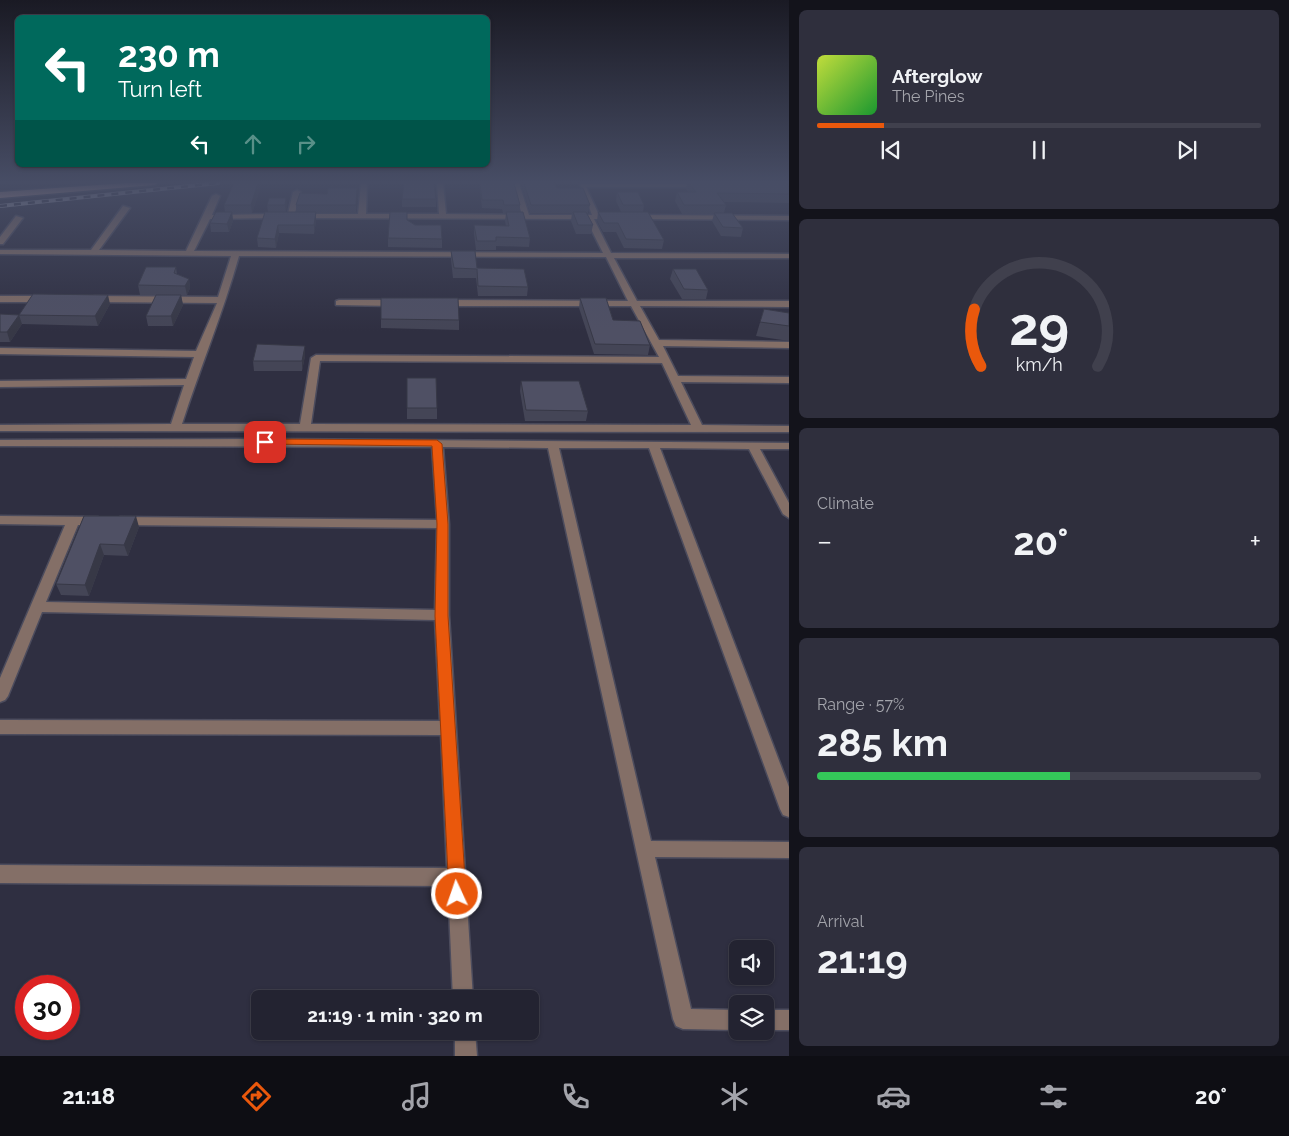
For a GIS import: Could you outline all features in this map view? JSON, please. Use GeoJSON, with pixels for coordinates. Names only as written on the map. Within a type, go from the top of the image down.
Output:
{"type":"FeatureCollection","features":[{"type":"Feature","properties":{"kind":"street"},"geometry":{"type":"LineString","coordinates":[[94,252],[108,232]]}},
{"type":"Feature","properties":{"kind":"street"},"geometry":{"type":"LineString","coordinates":[[190,253],[199,232]]}},
{"type":"Feature","properties":{"kind":"street"},"geometry":{"type":"LineString","coordinates":[[599,232],[609,256],[634,304],[666,360],[698,429]]}},
{"type":"Feature","properties":{"kind":"street"},"geometry":{"type":"LineString","coordinates":[[0,252],[789,256]]}},
{"type":"Feature","properties":{"kind":"street"},"geometry":{"type":"LineString","coordinates":[[175,427],[192,382],[200,354],[222,300],[235,254]]}},
{"type":"Feature","properties":{"kind":"street"},"geometry":{"type":"LineString","coordinates":[[0,299],[58,299]]}},
{"type":"Feature","properties":{"kind":"street"},"geometry":{"type":"LineString","coordinates":[[87,299],[222,300]]}},
{"type":"Feature","properties":{"kind":"street"},"geometry":{"type":"LineString","coordinates":[[339,303],[408,303]]}},
{"type":"Feature","properties":{"kind":"street"},"geometry":{"type":"LineString","coordinates":[[427,303],[789,304]]}},
{"type":"Feature","properties":{"kind":"street"},"geometry":{"type":"LineString","coordinates":[[657,344],[789,345]]}},
{"type":"Feature","properties":{"kind":"street"},"geometry":{"type":"LineString","coordinates":[[0,351],[200,354]]}},
{"type":"Feature","properties":{"kind":"street"},"geometry":{"type":"LineString","coordinates":[[305,427],[316,358],[666,360]]}},
{"type":"Feature","properties":{"kind":"street"},"geometry":{"type":"LineString","coordinates":[[674,379],[789,380]]}},
{"type":"Feature","properties":{"kind":"street"},"geometry":{"type":"LineString","coordinates":[[0,384],[192,382]]}},
{"type":"Feature","properties":{"kind":"street"},"geometry":{"type":"LineString","coordinates":[[0,428],[789,429]]}},
{"type":"Feature","properties":{"kind":"street"},"geometry":{"type":"LineString","coordinates":[[498,428],[500,444]]}},
{"type":"Feature","properties":{"kind":"street"},"geometry":{"type":"LineString","coordinates":[[0,443],[789,446]]}},
{"type":"Feature","properties":{"kind":"street"},"geometry":{"type":"LineString","coordinates":[[437,444],[443,524],[442,616],[462,990]]}},
{"type":"Feature","properties":{"kind":"street"},"geometry":{"type":"LineString","coordinates":[[653,444],[789,808]]}},
{"type":"Feature","properties":{"kind":"street"},"geometry":{"type":"LineString","coordinates":[[553,445],[683,1019],[729,1020]]}},
{"type":"Feature","properties":{"kind":"street"},"geometry":{"type":"LineString","coordinates":[[753,446],[789,514]]}},
{"type":"Feature","properties":{"kind":"street"},"geometry":{"type":"LineString","coordinates":[[0,520],[443,524]]}},
{"type":"Feature","properties":{"kind":"street"},"geometry":{"type":"LineString","coordinates":[[0,696],[73,521]]}},
{"type":"Feature","properties":{"kind":"street"},"geometry":{"type":"LineString","coordinates":[[37,607],[442,616]]}},
{"type":"Feature","properties":{"kind":"street"},"geometry":{"type":"LineString","coordinates":[[0,727],[448,728]]}},
{"type":"Feature","properties":{"kind":"street"},"geometry":{"type":"LineString","coordinates":[[645,849],[789,850]]}},
{"type":"Feature","properties":{"kind":"street"},"geometry":{"type":"LineString","coordinates":[[0,874],[456,877]]}},
{"type":"Feature","properties":{"kind":"street"},"geometry":{"type":"LineString","coordinates":[[774,1020],[789,1020]]}},
{"type":"Feature","properties":{"kind":"street"},"geometry":{"type":"LineString","coordinates":[[465,1040],[466,1056]]}},
{"type":"Feature","properties":{"kind":"building"},"geometry":{"type":"Polygon","coordinates":[[[259,232],[276,232],[275,239],[257,238],[259,232]]]}},
{"type":"Feature","properties":{"kind":"building"},"geometry":{"type":"Polygon","coordinates":[[[388,232],[442,232],[442,239],[388,238],[388,232]]]}},
{"type":"Feature","properties":{"kind":"building"},"geometry":{"type":"Polygon","coordinates":[[[475,232],[528,232],[530,238],[496,237],[496,241],[477,241],[475,232]]]}},
{"type":"Feature","properties":{"kind":"building"},"geometry":{"type":"Polygon","coordinates":[[[623,232],[660,232],[664,240],[626,239],[623,232]]]}},
{"type":"Feature","properties":{"kind":"building"},"geometry":{"type":"Polygon","coordinates":[[[451,251],[475,251],[477,268],[524,269],[528,287],[478,286],[477,269],[454,268],[451,251]]]}},
{"type":"Feature","properties":{"kind":"building"},"geometry":{"type":"Polygon","coordinates":[[[146,267],[176,267],[174,273],[189,279],[185,286],[138,285],[146,267]]]}},
{"type":"Feature","properties":{"kind":"building"},"geometry":{"type":"Polygon","coordinates":[[[673,269],[696,269],[708,290],[684,289],[673,269]]]}},
{"type":"Feature","properties":{"kind":"building"},"geometry":{"type":"Polygon","coordinates":[[[33,294],[108,295],[95,316],[19,315],[33,294]]]}},
{"type":"Feature","properties":{"kind":"building"},"geometry":{"type":"Polygon","coordinates":[[[156,295],[181,295],[171,316],[146,316],[156,295]]]}},
{"type":"Feature","properties":{"kind":"building"},"geometry":{"type":"Polygon","coordinates":[[[381,298],[458,298],[459,320],[381,319],[381,298]]]}},
{"type":"Feature","properties":{"kind":"building"},"geometry":{"type":"Polygon","coordinates":[[[580,298],[606,298],[613,320],[640,321],[650,345],[595,344],[580,298]]]}},
{"type":"Feature","properties":{"kind":"building"},"geometry":{"type":"Polygon","coordinates":[[[764,309],[789,313],[789,326],[760,322],[764,309]]]}},
{"type":"Feature","properties":{"kind":"building"},"geometry":{"type":"Polygon","coordinates":[[[0,314],[19,315],[7,332],[0,332],[0,314]]]}},
{"type":"Feature","properties":{"kind":"building"},"geometry":{"type":"Polygon","coordinates":[[[257,344],[305,346],[302,361],[253,361],[257,344]]]}},
{"type":"Feature","properties":{"kind":"building"},"geometry":{"type":"Polygon","coordinates":[[[407,378],[436,378],[437,408],[407,408],[407,378]]]}},
{"type":"Feature","properties":{"kind":"building"},"geometry":{"type":"Polygon","coordinates":[[[521,381],[579,381],[588,411],[526,410],[521,381]]]}},
{"type":"Feature","properties":{"kind":"building"},"geometry":{"type":"Polygon","coordinates":[[[84,516],[136,516],[124,545],[100,544],[85,585],[56,584],[84,516]]]}},
{"type":"Feature","properties":{"kind":"route"},"geometry":{"type":"LineString","coordinates":[[265,442],[437,444],[443,524],[442,616],[457,894]]}}]}
